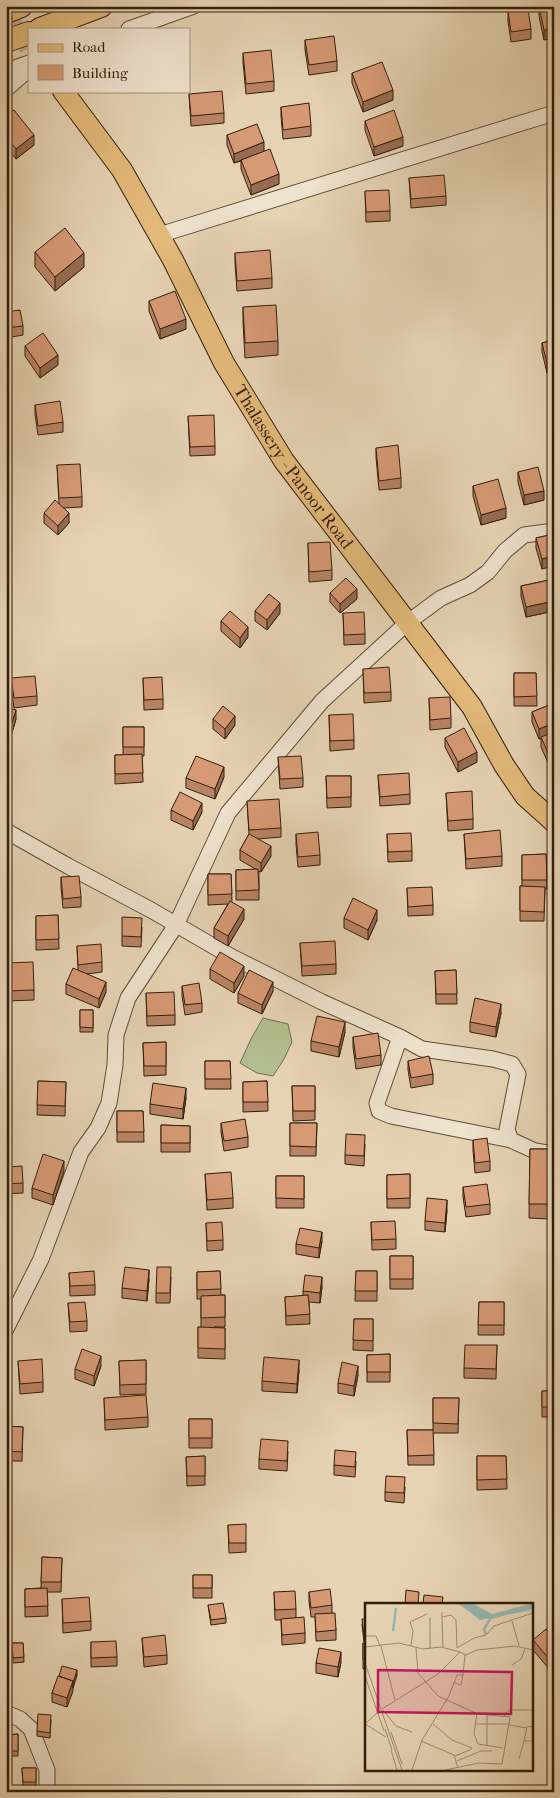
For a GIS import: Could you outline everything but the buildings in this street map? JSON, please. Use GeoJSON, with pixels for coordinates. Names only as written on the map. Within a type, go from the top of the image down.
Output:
{"type":"FeatureCollection","features":[{"type":"Feature","properties":{"kind":"highway"},"geometry":{"type":"LineString","coordinates":[[6,12],[21,6]]}},
{"type":"Feature","properties":{"kind":"highway"},"geometry":{"type":"LineString","coordinates":[[43,28],[101,6]]}},
{"type":"Feature","properties":{"kind":"highway"},"geometry":{"type":"LineString","coordinates":[[6,41],[28,33]]}},
{"type":"Feature","properties":{"kind":"main road","name":"Thalassery - Panoor Road"},"geometry":{"type":"LineString","coordinates":[[64,92],[122,170],[173,260],[224,363],[284,461],[472,707],[504,765],[525,796],[554,822]]}},
{"type":"Feature","properties":{"kind":"street"},"geometry":{"type":"LineString","coordinates":[[132,28],[194,6]]}},
{"type":"Feature","properties":{"kind":"street"},"geometry":{"type":"LineString","coordinates":[[6,71],[28,63]]}},
{"type":"Feature","properties":{"kind":"street"},"geometry":{"type":"LineString","coordinates":[[6,89],[28,70]]}},
{"type":"Feature","properties":{"kind":"street"},"geometry":{"type":"LineString","coordinates":[[159,235],[554,114]]}},
{"type":"Feature","properties":{"kind":"street"},"geometry":{"type":"LineString","coordinates":[[6,1329],[41,1259],[81,1152],[98,1128],[109,1103],[115,1065],[116,1035],[128,998],[176,925],[228,813],[322,701],[407,623],[442,598],[470,585],[488,572],[505,551],[524,535],[554,531]]}},
{"type":"Feature","properties":{"kind":"street"},"geometry":{"type":"LineString","coordinates":[[6,831],[152,910],[232,957],[422,1049],[493,1059],[512,1064],[518,1074],[506,1130],[511,1140]]}},
{"type":"Feature","properties":{"kind":"street"},"geometry":{"type":"LineString","coordinates":[[400,1037],[377,1102],[378,1111],[390,1116],[511,1140],[534,1151],[554,1154]]}},
{"type":"Feature","properties":{"kind":"street"},"geometry":{"type":"LineString","coordinates":[[6,1713],[20,1719],[31,1729],[47,1770],[47,1792]]}},
{"type":"Feature","properties":{"kind":"green space"},"geometry":{"type":"Polygon","coordinates":[[[263,1018],[288,1024],[292,1042],[273,1076],[257,1073],[240,1063],[263,1018]]]}},
{"type":"Feature","properties":{"kind":"tunnel"},"geometry":{"type":"LineString","coordinates":[[6,17],[28,46]]}}]}
